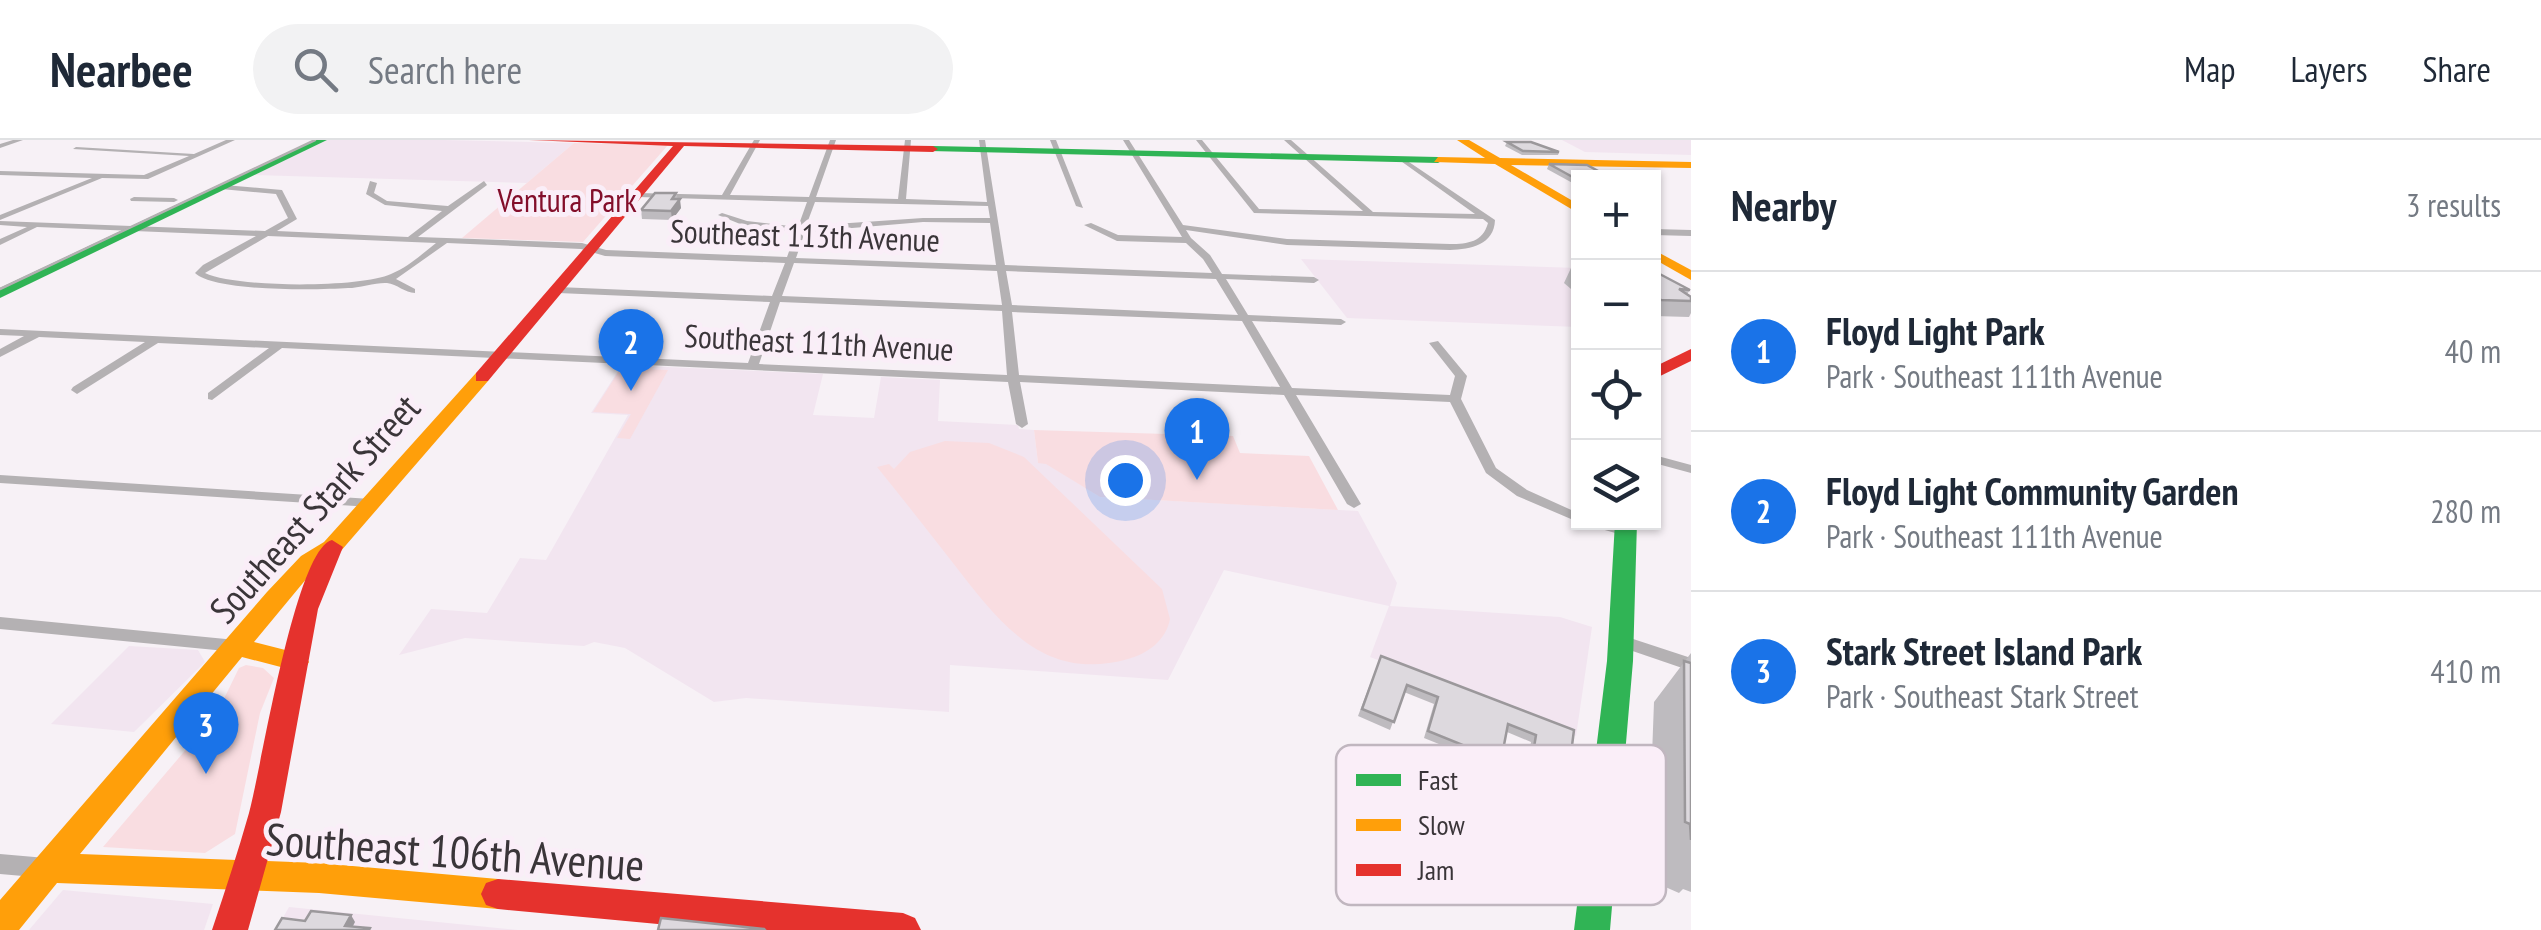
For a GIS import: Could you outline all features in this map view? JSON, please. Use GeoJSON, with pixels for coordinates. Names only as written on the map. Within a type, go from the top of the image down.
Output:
{"type":"FeatureCollection","features":[{"type":"Feature","properties":{"kind":"street"},"geometry":{"type":"LineString","coordinates":[[0,146],[20,140]]}},
{"type":"Feature","properties":{"kind":"street"},"geometry":{"type":"LineString","coordinates":[[99,140],[76,149],[200,154]]}},
{"type":"Feature","properties":{"kind":"street"},"geometry":{"type":"LineString","coordinates":[[0,176],[16,173],[145,177],[232,140]]}},
{"type":"Feature","properties":{"kind":"street"},"geometry":{"type":"LineString","coordinates":[[0,294],[174,200],[304,140]]}},
{"type":"Feature","properties":{"kind":"street"},"geometry":{"type":"LineString","coordinates":[[0,284],[322,140]]}},
{"type":"Feature","properties":{"kind":"street"},"geometry":{"type":"LineString","coordinates":[[537,140],[1204,147],[1305,157],[1691,165]]}},
{"type":"Feature","properties":{"kind":"street"},"geometry":{"type":"LineString","coordinates":[[1287,140],[1371,214]]}},
{"type":"Feature","properties":{"kind":"street"},"geometry":{"type":"LineString","coordinates":[[1462,140],[1571,206]]}},
{"type":"Feature","properties":{"kind":"street","name":"Southeast Stark Street"},"geometry":{"type":"LineString","coordinates":[[0,926],[309,561],[332,546],[500,357],[682,142]]}},
{"type":"Feature","properties":{"kind":"street"},"geometry":{"type":"LineString","coordinates":[[725,197],[756,143]]}},
{"type":"Feature","properties":{"kind":"street"},"geometry":{"type":"LineString","coordinates":[[752,367],[831,143]]}},
{"type":"Feature","properties":{"kind":"street"},"geometry":{"type":"LineString","coordinates":[[902,202],[907,144]]}},
{"type":"Feature","properties":{"kind":"street"},"geometry":{"type":"LineString","coordinates":[[982,145],[1022,424]]}},
{"type":"Feature","properties":{"kind":"street"},"geometry":{"type":"LineString","coordinates":[[1055,146],[1080,206]]}},
{"type":"Feature","properties":{"kind":"street"},"geometry":{"type":"LineString","coordinates":[[1130,146],[1188,240],[1219,276],[1246,318],[1354,504]]}},
{"type":"Feature","properties":{"kind":"street"},"geometry":{"type":"LineString","coordinates":[[1204,147],[1257,211],[1486,217]]}},
{"type":"Feature","properties":{"kind":"street"},"geometry":{"type":"LineString","coordinates":[[1180,227],[1287,242],[1450,247],[1478,244],[1492,225],[1486,217],[1401,159]]}},
{"type":"Feature","properties":{"kind":"street"},"geometry":{"type":"LineString","coordinates":[[0,220],[103,176]]}},
{"type":"Feature","properties":{"kind":"street"},"geometry":{"type":"LineString","coordinates":[[374,183],[370,194],[385,203],[450,209]]}},
{"type":"Feature","properties":{"kind":"street"},"geometry":{"type":"LineString","coordinates":[[410,239],[484,183]]}},
{"type":"Feature","properties":{"kind":"street"},"geometry":{"type":"LineString","coordinates":[[224,187],[279,192],[293,219],[206,266],[202,276],[217,280],[342,285],[387,280],[444,240]]}},
{"type":"Feature","properties":{"kind":"street"},"geometry":{"type":"LineString","coordinates":[[638,195],[990,204]]}},
{"type":"Feature","properties":{"kind":"street"},"geometry":{"type":"LineString","coordinates":[[134,199],[174,200]]}},
{"type":"Feature","properties":{"kind":"street"},"geometry":{"type":"LineString","coordinates":[[722,215],[746,224],[802,227],[863,228],[921,220],[993,221]]}},
{"type":"Feature","properties":{"kind":"street","name":"Southeast 113th Avenue"},"geometry":{"type":"LineString","coordinates":[[0,220],[126,229],[582,246],[605,253],[1314,280]]}},
{"type":"Feature","properties":{"kind":"street"},"geometry":{"type":"LineString","coordinates":[[0,242],[39,225]]}},
{"type":"Feature","properties":{"kind":"street"},"geometry":{"type":"LineString","coordinates":[[1088,225],[1117,238],[1188,240]]}},
{"type":"Feature","properties":{"kind":"street"},"geometry":{"type":"LineString","coordinates":[[1661,232],[1691,232]]}},
{"type":"Feature","properties":{"kind":"street"},"geometry":{"type":"LineString","coordinates":[[1661,258],[1691,276]]}},
{"type":"Feature","properties":{"kind":"street"},"geometry":{"type":"LineString","coordinates":[[387,280],[412,291]]}},
{"type":"Feature","properties":{"kind":"street"},"geometry":{"type":"LineString","coordinates":[[558,290],[1342,322]]}},
{"type":"Feature","properties":{"kind":"street","name":"Southeast 111th Avenue"},"geometry":{"type":"LineString","coordinates":[[0,332],[1456,399]]}},
{"type":"Feature","properties":{"kind":"street"},"geometry":{"type":"LineString","coordinates":[[0,354],[37,334]]}},
{"type":"Feature","properties":{"kind":"street"},"geometry":{"type":"LineString","coordinates":[[77,390],[156,340]]}},
{"type":"Feature","properties":{"kind":"street"},"geometry":{"type":"LineString","coordinates":[[1434,342],[1461,376],[1456,399],[1491,470],[1522,493],[1571,515]]}},
{"type":"Feature","properties":{"kind":"street"},"geometry":{"type":"LineString","coordinates":[[212,396],[278,346]]}},
{"type":"Feature","properties":{"kind":"street"},"geometry":{"type":"LineString","coordinates":[[1661,370],[1691,354]]}},
{"type":"Feature","properties":{"kind":"street"},"geometry":{"type":"LineString","coordinates":[[1661,461],[1691,469]]}},
{"type":"Feature","properties":{"kind":"street"},"geometry":{"type":"LineString","coordinates":[[0,479],[370,503]]}},
{"type":"Feature","properties":{"kind":"street"},"geometry":{"type":"LineString","coordinates":[[1610,745],[1626,530]]}},
{"type":"Feature","properties":{"kind":"street"},"geometry":{"type":"LineString","coordinates":[[230,930],[273,780],[308,600],[330,562],[332,546]]}},
{"type":"Feature","properties":{"kind":"street"},"geometry":{"type":"LineString","coordinates":[[0,623],[236,646],[296,662]]}},
{"type":"Feature","properties":{"kind":"street"},"geometry":{"type":"LineString","coordinates":[[1620,641],[1691,665]]}},
{"type":"Feature","properties":{"kind":"street","name":"Southeast 106th Avenue"},"geometry":{"type":"LineString","coordinates":[[0,864],[334,879],[902,930]]}},
{"type":"Feature","properties":{"kind":"street"},"geometry":{"type":"LineString","coordinates":[[1592,930],[1594,905]]}},
{"type":"Feature","properties":{"kind":"shaded area"},"geometry":{"type":"Polygon","coordinates":[[[327,140],[574,143],[527,183],[254,175],[327,140]]]}},
{"type":"Feature","properties":{"kind":"shaded area"},"geometry":{"type":"Polygon","coordinates":[[[1562,140],[1691,140],[1691,155],[1585,152],[1562,140]]]}},
{"type":"Feature","properties":{"kind":"shaded area"},"geometry":{"type":"Polygon","coordinates":[[[1301,259],[1571,268],[1571,327],[1347,318],[1301,259]]]}},
{"type":"Feature","properties":{"kind":"shaded area"},"geometry":{"type":"Polygon","coordinates":[[[622,365],[823,374],[813,415],[874,418],[881,377],[940,380],[938,421],[1018,425],[1019,429],[1034,430],[1038,463],[1046,463],[1100,497],[1358,511],[1397,583],[1390,606],[1560,617],[1592,627],[1576,736],[1370,657],[1389,606],[1224,570],[1168,680],[950,665],[949,712],[746,698],[714,702],[625,648],[594,642],[584,646],[465,638],[399,655],[431,609],[487,613],[520,558],[546,560],[628,415],[591,413],[622,365]]]}},
{"type":"Feature","properties":{"kind":"shaded area"},"geometry":{"type":"Polygon","coordinates":[[[129,646],[198,650],[205,662],[134,732],[51,724],[129,646]]]}},
{"type":"Feature","properties":{"kind":"shaded area"},"geometry":{"type":"Polygon","coordinates":[[[63,890],[213,904],[204,930],[29,930],[63,890]]]}},
{"type":"Feature","properties":{"kind":"shaded area"},"geometry":{"type":"Polygon","coordinates":[[[289,907],[518,930],[276,930],[289,907]]]}},
{"type":"Feature","properties":{"kind":"green space","name":"Ventura Park"},"geometry":{"type":"Polygon","coordinates":[[[574,143],[668,145],[583,242],[462,238],[574,143]]]}},
{"type":"Feature","properties":{"kind":"green space"},"geometry":{"type":"Polygon","coordinates":[[[621,368],[668,370],[630,439],[617,438],[631,414],[593,412],[621,368]]]}},
{"type":"Feature","properties":{"kind":"green space"},"geometry":{"type":"Polygon","coordinates":[[[1034,430],[1233,436],[1240,453],[1309,456],[1338,510],[1100,497],[1038,463],[1034,430]]]}},
{"type":"Feature","properties":{"kind":"green space"},"geometry":{"type":"Polygon","coordinates":[[[945,441],[989,443],[1024,457],[1162,589],[1170,619],[1160,639],[1128,659],[1098,664],[1071,662],[1047,655],[1006,626],[877,467],[889,464],[894,469],[910,452],[945,441]]]}},
{"type":"Feature","properties":{"kind":"green space"},"geometry":{"type":"Polygon","coordinates":[[[239,668],[263,668],[274,678],[260,713],[235,834],[205,853],[103,847],[217,713],[239,668]]]}},
{"type":"Feature","properties":{"kind":"building"},"geometry":{"type":"Polygon","coordinates":[[[1507,142],[1531,142],[1559,152],[1523,151],[1507,142]]]}},
{"type":"Feature","properties":{"kind":"building"},"geometry":{"type":"Polygon","coordinates":[[[1549,164],[1587,165],[1596,170],[1571,170],[1571,176],[1549,164]]]}},
{"type":"Feature","properties":{"kind":"building"},"geometry":{"type":"Polygon","coordinates":[[[655,193],[676,193],[672,199],[680,199],[671,211],[641,210],[655,193]]]}},
{"type":"Feature","properties":{"kind":"building"},"geometry":{"type":"Polygon","coordinates":[[[1661,275],[1690,290],[1679,289],[1691,301],[1661,300],[1661,275]]]}},
{"type":"Feature","properties":{"kind":"building"},"geometry":{"type":"Polygon","coordinates":[[[1381,656],[1574,730],[1572,745],[1534,745],[1536,735],[1508,724],[1504,745],[1463,745],[1428,731],[1438,697],[1407,685],[1394,722],[1362,709],[1381,656]]]}},
{"type":"Feature","properties":{"kind":"building"},"geometry":{"type":"Polygon","coordinates":[[[1684,661],[1691,663],[1691,840],[1690,824],[1685,822],[1684,661]]]}},
{"type":"Feature","properties":{"kind":"building"},"geometry":{"type":"Polygon","coordinates":[[[311,911],[351,915],[345,926],[370,928],[275,930],[282,918],[305,921],[311,911]]]}},
{"type":"Feature","properties":{"kind":"building"},"geometry":{"type":"Polygon","coordinates":[[[661,918],[764,929],[765,930],[658,930],[661,918]]]}},
{"type":"Feature","properties":{"kind":"tram line"},"geometry":{"type":"LineString","coordinates":[[0,289],[315,140]]}},
{"type":"Feature","properties":{"kind":"traffic: fast"},"geometry":{"type":"LineString","coordinates":[[0,294],[322,140]]}},
{"type":"Feature","properties":{"kind":"traffic: fast"},"geometry":{"type":"LineString","coordinates":[[933,149],[1438,160]]}},
{"type":"Feature","properties":{"kind":"traffic: fast"},"geometry":{"type":"LineString","coordinates":[[1611,745],[1620,661],[1626,530]]}},
{"type":"Feature","properties":{"kind":"traffic: fast"},"geometry":{"type":"LineString","coordinates":[[1592,930],[1595,905]]}},
{"type":"Feature","properties":{"kind":"traffic: slow"},"geometry":{"type":"LineString","coordinates":[[1462,140],[1571,205]]}},
{"type":"Feature","properties":{"kind":"traffic: slow"},"geometry":{"type":"LineString","coordinates":[[1438,160],[1691,165]]}},
{"type":"Feature","properties":{"kind":"traffic: slow"},"geometry":{"type":"LineString","coordinates":[[1661,258],[1691,276]]}},
{"type":"Feature","properties":{"kind":"traffic: slow"},"geometry":{"type":"LineString","coordinates":[[0,926],[276,598],[309,561],[332,547],[482,377]]}},
{"type":"Feature","properties":{"kind":"traffic: slow"},"geometry":{"type":"LineString","coordinates":[[236,646],[296,662]]}},
{"type":"Feature","properties":{"kind":"traffic: slow"},"geometry":{"type":"LineString","coordinates":[[49,868],[319,878],[498,894]]}},
{"type":"Feature","properties":{"kind":"traffic: jam"},"geometry":{"type":"LineString","coordinates":[[534,140],[933,149]]}},
{"type":"Feature","properties":{"kind":"traffic: jam"},"geometry":{"type":"LineString","coordinates":[[482,377],[684,140]]}},
{"type":"Feature","properties":{"kind":"traffic: jam"},"geometry":{"type":"LineString","coordinates":[[1661,370],[1691,354]]}},
{"type":"Feature","properties":{"kind":"traffic: jam"},"geometry":{"type":"LineString","coordinates":[[230,930],[265,812],[306,609],[332,547]]}},
{"type":"Feature","properties":{"kind":"traffic: jam"},"geometry":{"type":"LineString","coordinates":[[498,894],[903,930]]}},
{"type":"Feature","properties":{"kind":"place","name":"Floyd Light Community Garden"},"geometry":{"type":"Point","coordinates":[631,391]}},
{"type":"Feature","properties":{"kind":"place","name":"Floyd Light Park"},"geometry":{"type":"Point","coordinates":[1197,480]}},
{"type":"Feature","properties":{"kind":"place","name":"Stark Street Island Park"},"geometry":{"type":"Point","coordinates":[206,774]}}]}
